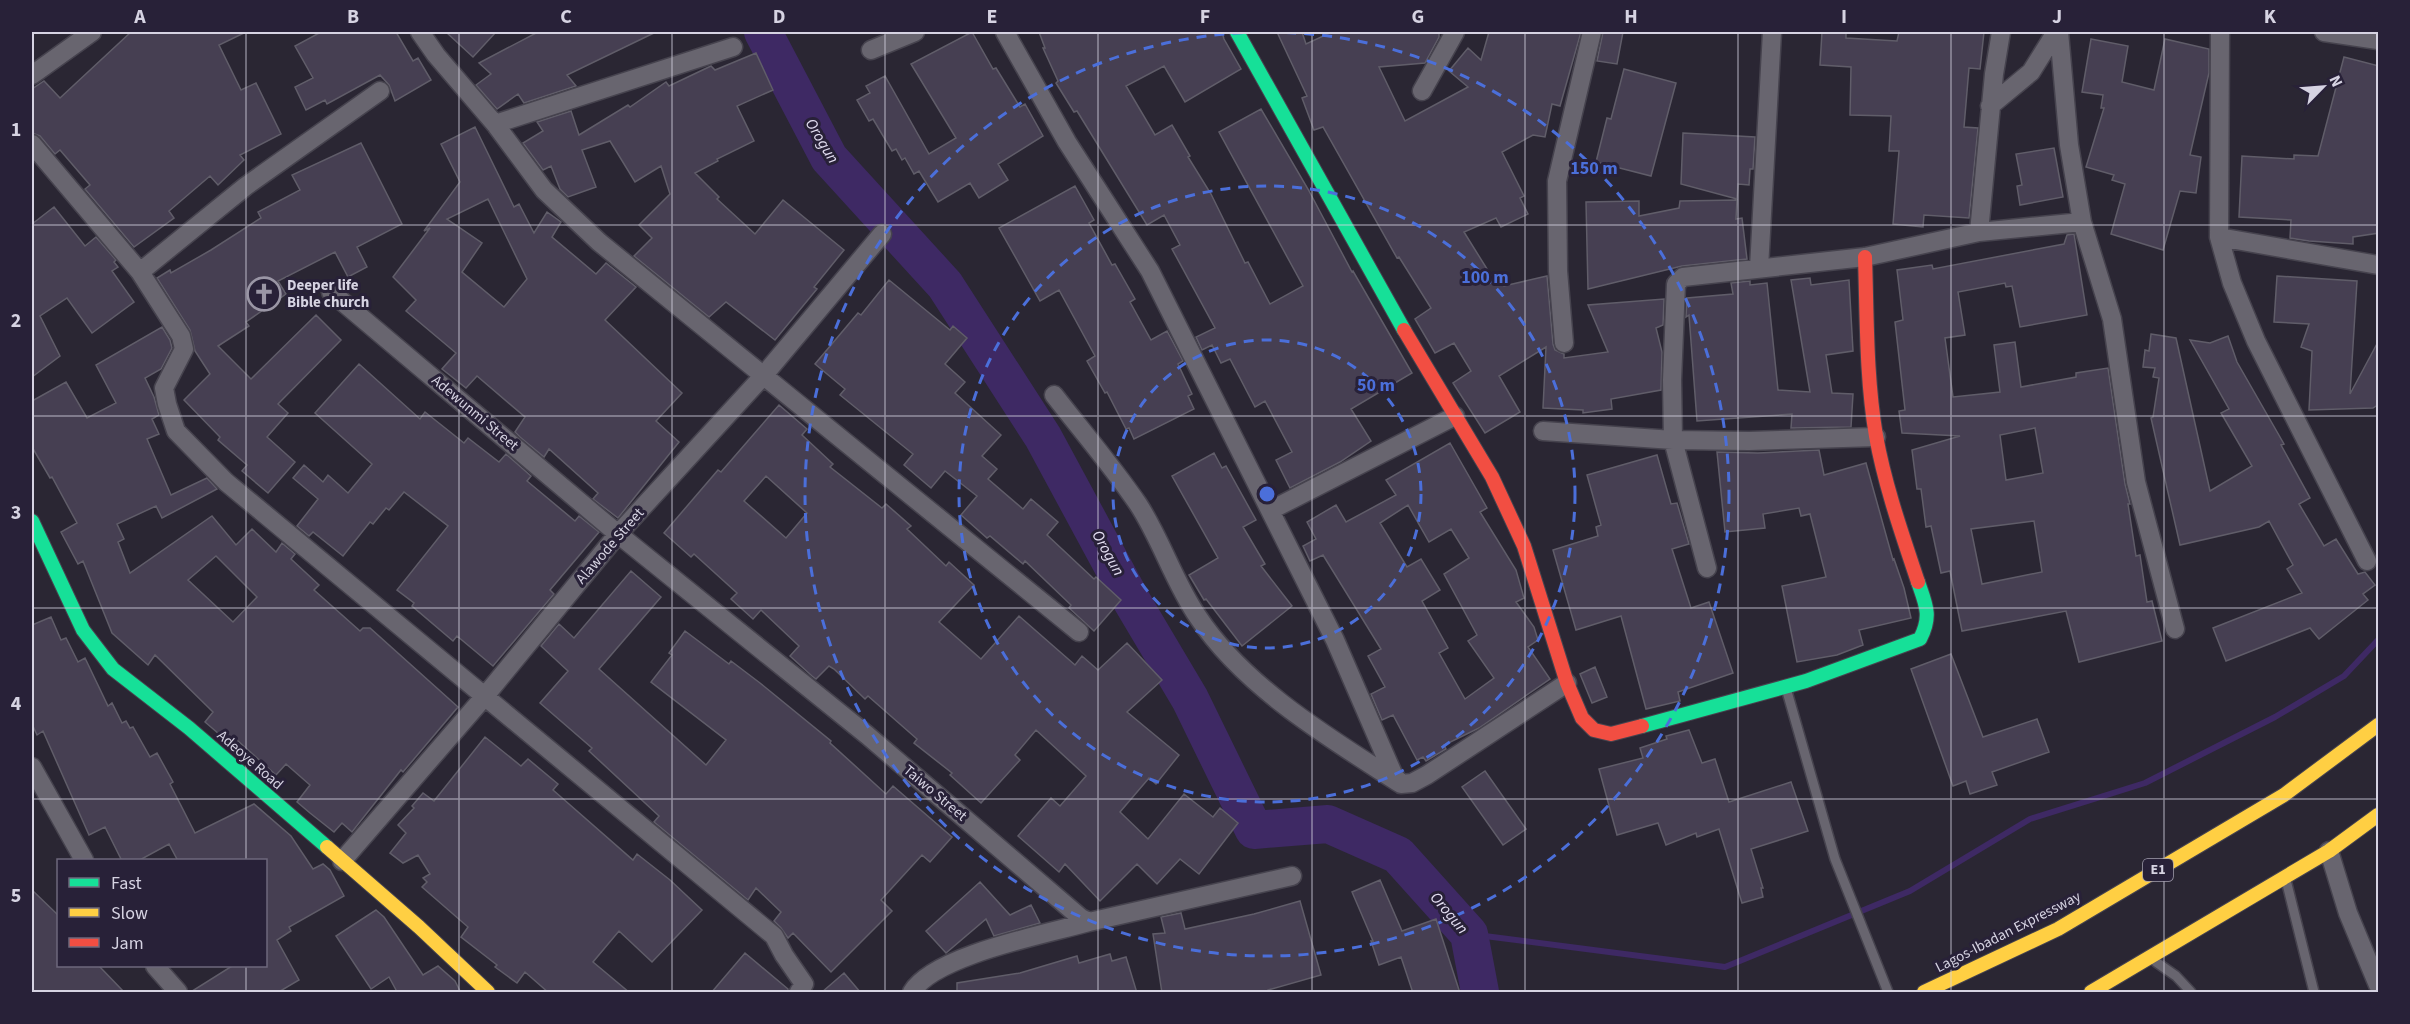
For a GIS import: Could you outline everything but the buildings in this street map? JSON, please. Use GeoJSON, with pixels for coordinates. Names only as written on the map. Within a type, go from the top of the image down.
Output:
{"type":"FeatureCollection","features":[{"type":"Feature","properties":{"kind":"main road"},"geometry":{"type":"LineString","coordinates":[[1238,32],[1402,327],[1492,477],[1524,546],[1567,683],[1582,718],[1594,730],[1611,734],[1718,708],[1786,688],[1920,639],[1926,627],[1928,612],[1895,510],[1876,437],[1871,397],[1864,257]]}},
{"type":"Feature","properties":{"kind":"main road","name":"Adeoye Road"},"geometry":{"type":"LineString","coordinates":[[32,521],[83,630],[113,669],[189,728],[419,927],[488,993]]}},
{"type":"Feature","properties":{"kind":"main road","name":"Lagos-Ibadan Expressway"},"geometry":{"type":"LineString","coordinates":[[1924,993],[2058,929],[2284,795],[2379,725]]}},
{"type":"Feature","properties":{"kind":"main road"},"geometry":{"type":"LineString","coordinates":[[2091,993],[2329,851],[2379,815]]}},
{"type":"Feature","properties":{"kind":"street"},"geometry":{"type":"LineString","coordinates":[[32,75],[92,32]]}},
{"type":"Feature","properties":{"kind":"street"},"geometry":{"type":"LineString","coordinates":[[420,32],[436,55],[495,124],[544,190],[599,242],[1079,632]]}},
{"type":"Feature","properties":{"kind":"street"},"geometry":{"type":"LineString","coordinates":[[871,50],[915,32]]}},
{"type":"Feature","properties":{"kind":"street"},"geometry":{"type":"LineString","coordinates":[[1005,32],[1067,142],[1150,272],[1335,640],[1394,776],[1401,784]]}},
{"type":"Feature","properties":{"kind":"street"},"geometry":{"type":"LineString","coordinates":[[1422,91],[1455,32]]}},
{"type":"Feature","properties":{"kind":"street"},"geometry":{"type":"LineString","coordinates":[[1564,343],[1558,271],[1557,181],[1592,32]]}},
{"type":"Feature","properties":{"kind":"street"},"geometry":{"type":"LineString","coordinates":[[1760,268],[1772,32]]}},
{"type":"Feature","properties":{"kind":"street"},"geometry":{"type":"LineString","coordinates":[[1978,232],[1990,106],[2001,32]]}},
{"type":"Feature","properties":{"kind":"street"},"geometry":{"type":"LineString","coordinates":[[1990,106],[2031,72],[2057,32]]}},
{"type":"Feature","properties":{"kind":"street"},"geometry":{"type":"LineString","coordinates":[[2057,32],[2069,145],[2082,222],[2112,319],[2136,482],[2175,629]]}},
{"type":"Feature","properties":{"kind":"street"},"geometry":{"type":"LineString","coordinates":[[2220,32],[2219,237],[2232,283],[2256,341],[2367,561]]}},
{"type":"Feature","properties":{"kind":"street"},"geometry":{"type":"LineString","coordinates":[[2324,32],[2379,40]]}},
{"type":"Feature","properties":{"kind":"street"},"geometry":{"type":"LineString","coordinates":[[495,124],[733,47]]}},
{"type":"Feature","properties":{"kind":"street"},"geometry":{"type":"LineString","coordinates":[[140,272],[246,186],[380,91]]}},
{"type":"Feature","properties":{"kind":"street"},"geometry":{"type":"LineString","coordinates":[[32,144],[140,272],[184,343],[184,350],[178,365],[164,388],[176,431],[226,482],[774,936],[804,984],[799,993]]}},
{"type":"Feature","properties":{"kind":"street"},"geometry":{"type":"LineString","coordinates":[[1707,568],[1673,440],[1672,381],[1676,284],[1683,277],[1864,257],[1978,232],[2082,222]]}},
{"type":"Feature","properties":{"kind":"street","name":"Alawode Street"},"geometry":{"type":"LineString","coordinates":[[342,861],[485,696],[618,534],[764,375],[882,234]]}},
{"type":"Feature","properties":{"kind":"street"},"geometry":{"type":"LineString","coordinates":[[2219,237],[2379,265]]}},
{"type":"Feature","properties":{"kind":"street","name":"Adewunmi Street"},"geometry":{"type":"LineString","coordinates":[[331,292],[618,534]]}},
{"type":"Feature","properties":{"kind":"street"},"geometry":{"type":"LineString","coordinates":[[1054,395],[1138,505],[1198,618],[1231,657],[1269,693],[1328,737],[1401,784],[1412,783],[1427,775],[1567,683]]}},
{"type":"Feature","properties":{"kind":"street"},"geometry":{"type":"LineString","coordinates":[[1271,510],[1455,416]]}},
{"type":"Feature","properties":{"kind":"street"},"geometry":{"type":"LineString","coordinates":[[1543,431],[1673,440],[1749,441],[1876,437]]}},
{"type":"Feature","properties":{"kind":"street","name":"Taiwo Street"},"geometry":{"type":"LineString","coordinates":[[618,534],[867,735],[1073,912],[1089,922]]}},
{"type":"Feature","properties":{"kind":"street"},"geometry":{"type":"LineString","coordinates":[[32,767],[83,859]]}},
{"type":"Feature","properties":{"kind":"street"},"geometry":{"type":"LineString","coordinates":[[2329,851],[2349,913],[2379,985]]}},
{"type":"Feature","properties":{"kind":"street"},"geometry":{"type":"LineString","coordinates":[[912,993],[925,980],[951,962],[1089,922],[1292,876]]}},
{"type":"Feature","properties":{"kind":"street"},"geometry":{"type":"LineString","coordinates":[[156,967],[178,993]]}},
{"type":"Feature","properties":{"kind":"lane"},"geometry":{"type":"LineString","coordinates":[[1786,688],[1834,859],[1888,993]]}},
{"type":"Feature","properties":{"kind":"lane"},"geometry":{"type":"LineString","coordinates":[[2286,877],[2293,916],[2314,993]]}},
{"type":"Feature","properties":{"kind":"lane"},"geometry":{"type":"LineString","coordinates":[[2149,958],[2176,976],[2191,993]]}},
{"type":"Feature","properties":{"kind":"waterway","name":"Orogun"},"geometry":{"type":"LineString","coordinates":[[763,32],[829,158],[945,285],[1043,437],[1130,598],[1190,699],[1254,830],[1328,824],[1398,855],[1469,934],[1480,992]]}},
{"type":"Feature","properties":{"kind":"waterway"},"geometry":{"type":"LineString","coordinates":[[1469,934],[1725,967],[1910,891],[2030,819],[2145,783],[2275,717],[2344,676],[2378,640]]}},
{"type":"Feature","properties":{"kind":"traffic: fast"},"geometry":{"type":"LineString","coordinates":[[1237,32],[1404,330]]}},
{"type":"Feature","properties":{"kind":"traffic: fast"},"geometry":{"type":"LineString","coordinates":[[32,521],[83,630],[113,669],[189,728],[327,847]]}},
{"type":"Feature","properties":{"kind":"traffic: fast"},"geometry":{"type":"LineString","coordinates":[[1642,726],[1806,681],[1920,639],[1927,617],[1918,582]]}},
{"type":"Feature","properties":{"kind":"traffic: slow"},"geometry":{"type":"LineString","coordinates":[[1924,992],[2058,929],[2284,795],[2378,725]]}},
{"type":"Feature","properties":{"kind":"traffic: slow"},"geometry":{"type":"LineString","coordinates":[[2091,992],[2329,851],[2378,815]]}},
{"type":"Feature","properties":{"kind":"traffic: slow"},"geometry":{"type":"LineString","coordinates":[[327,847],[419,927],[488,992]]}},
{"type":"Feature","properties":{"kind":"traffic: jam"},"geometry":{"type":"LineString","coordinates":[[1865,257],[1869,369],[1876,436],[1889,492],[1918,582]]}},
{"type":"Feature","properties":{"kind":"traffic: jam"},"geometry":{"type":"LineString","coordinates":[[1404,330],[1492,477],[1524,546],[1567,683],[1582,718],[1594,730],[1611,734],[1642,726]]}},
{"type":"Feature","properties":{"kind":"place","name":"Deeper life Bible church"},"geometry":{"type":"Point","coordinates":[264,294]}}]}
